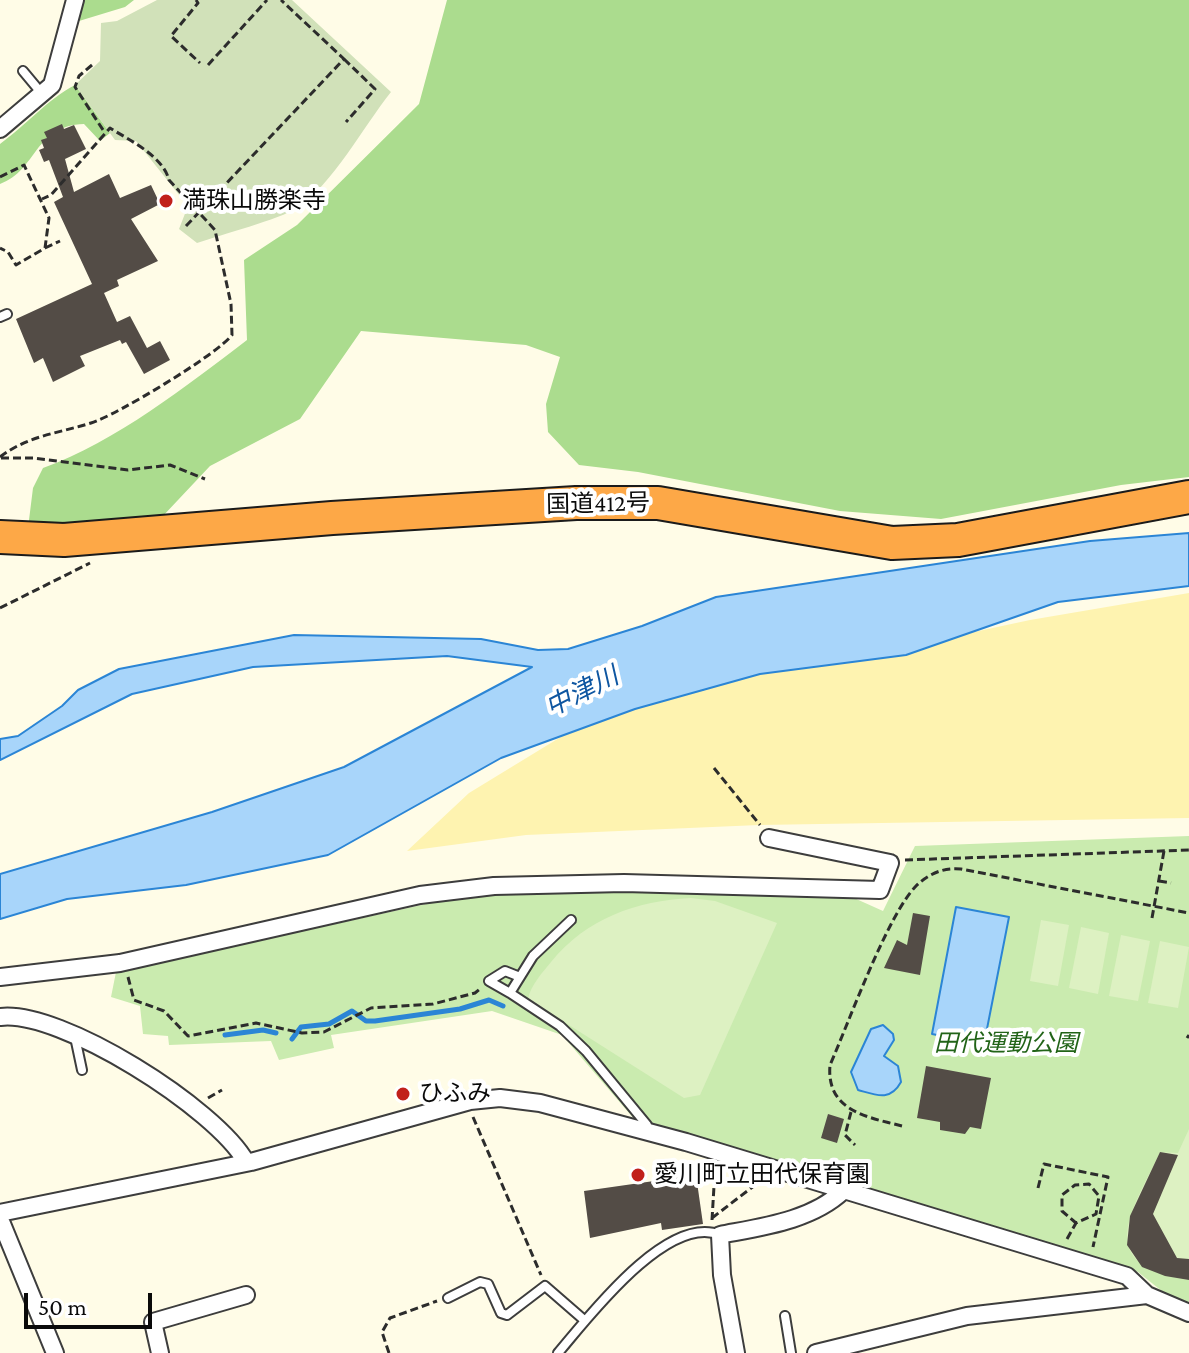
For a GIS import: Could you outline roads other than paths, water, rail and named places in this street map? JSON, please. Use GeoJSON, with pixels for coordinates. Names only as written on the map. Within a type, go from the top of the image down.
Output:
{"type":"FeatureCollection","features":[{"type":"Feature","properties":{"kind":"highway","name":"国道412号"},"geometry":{"type":"LineString","coordinates":[[0,537],[64,540],[576,503],[658,503],[892,543],[958,540],[1189,497]]}},
{"type":"Feature","properties":{"kind":"street"},"geometry":{"type":"LineString","coordinates":[[0,129],[52,85],[75,0]]}},
{"type":"Feature","properties":{"kind":"street"},"geometry":{"type":"LineString","coordinates":[[0,977],[126,961],[420,895],[494,886],[624,883],[880,890],[890,863],[769,838]]}},
{"type":"Feature","properties":{"kind":"street"},"geometry":{"type":"LineString","coordinates":[[0,1017],[28,1018],[105,1049],[194,1106],[246,1162]]}},
{"type":"Feature","properties":{"kind":"street"},"geometry":{"type":"LineString","coordinates":[[55,1353],[0,1216],[246,1162],[466,1102],[500,1098],[540,1103],[647,1131],[1127,1276],[1147,1295],[1189,1313]]}},
{"type":"Feature","properties":{"kind":"street"},"geometry":{"type":"LineString","coordinates":[[736,1353],[716,1234],[771,1225],[808,1213],[843,1191]]}},
{"type":"Feature","properties":{"kind":"street"},"geometry":{"type":"LineString","coordinates":[[816,1353],[967,1316],[1147,1295]]}},
{"type":"Feature","properties":{"kind":"street"},"geometry":{"type":"LineString","coordinates":[[160,1353],[153,1322],[238,1302]]}},
{"type":"Feature","properties":{"kind":"lane"},"geometry":{"type":"LineString","coordinates":[[23,71],[43,95]]}},
{"type":"Feature","properties":{"kind":"lane"},"geometry":{"type":"LineString","coordinates":[[510,993],[533,956],[571,920]]}},
{"type":"Feature","properties":{"kind":"lane"},"geometry":{"type":"LineString","coordinates":[[520,977],[505,971],[489,981],[560,1026],[586,1051],[647,1125],[647,1131]]}},
{"type":"Feature","properties":{"kind":"lane"},"geometry":{"type":"LineString","coordinates":[[75,1037],[82,1070]]}},
{"type":"Feature","properties":{"kind":"lane"},"geometry":{"type":"LineString","coordinates":[[558,1353],[583,1319],[661,1250],[679,1238],[716,1234]]}},
{"type":"Feature","properties":{"kind":"lane"},"geometry":{"type":"LineString","coordinates":[[448,1298],[480,1282],[488,1284],[501,1313],[507,1315],[545,1286],[583,1319]]}},
{"type":"Feature","properties":{"kind":"lane"},"geometry":{"type":"LineString","coordinates":[[785,1316],[791,1353]]}},
{"type":"Feature","properties":{"kind":"water","name":"中津川"},"geometry":{"type":"Polygon","coordinates":[[[1189,533],[1189,586],[1058,602],[906,655],[760,674],[635,709],[501,758],[328,855],[186,885],[67,899],[0,919],[0,874],[212,812],[344,767],[532,667],[447,656],[253,667],[132,694],[0,760],[0,739],[18,736],[62,706],[78,690],[119,669],[294,635],[481,639],[538,650],[568,649],[642,626],[716,597],[1090,541],[1189,533]]]}},
{"type":"Feature","properties":{"kind":"water"},"geometry":{"type":"Polygon","coordinates":[[[956,907],[1009,917],[984,1044],[932,1034],[956,907]]]}},
{"type":"Feature","properties":{"kind":"water"},"geometry":{"type":"Polygon","coordinates":[[[883,1025],[893,1034],[894,1040],[884,1056],[898,1066],[901,1082],[887,1095],[858,1090],[851,1072],[871,1029],[883,1025]]]}},
{"type":"Feature","properties":{"kind":"waterway"},"geometry":{"type":"LineString","coordinates":[[292,1039],[301,1027],[329,1024],[352,1011],[366,1021],[375,1021],[460,1009],[489,1000],[503,1006]]}},
{"type":"Feature","properties":{"kind":"waterway"},"geometry":{"type":"LineString","coordinates":[[225,1035],[263,1030],[276,1033]]}},
{"type":"Feature","properties":{"kind":"place","name":"満珠山勝楽寺"},"geometry":{"type":"Point","coordinates":[166,201]}},
{"type":"Feature","properties":{"kind":"place","name":"ひふみ"},"geometry":{"type":"Point","coordinates":[403,1094]}},
{"type":"Feature","properties":{"kind":"place","name":"愛川町立田代保育園"},"geometry":{"type":"Point","coordinates":[638,1175]}},
{"type":"Feature","properties":{"kind":"park label","name":"田代運動公園"},"geometry":{"type":"Point","coordinates":[1006,1044]}}]}
